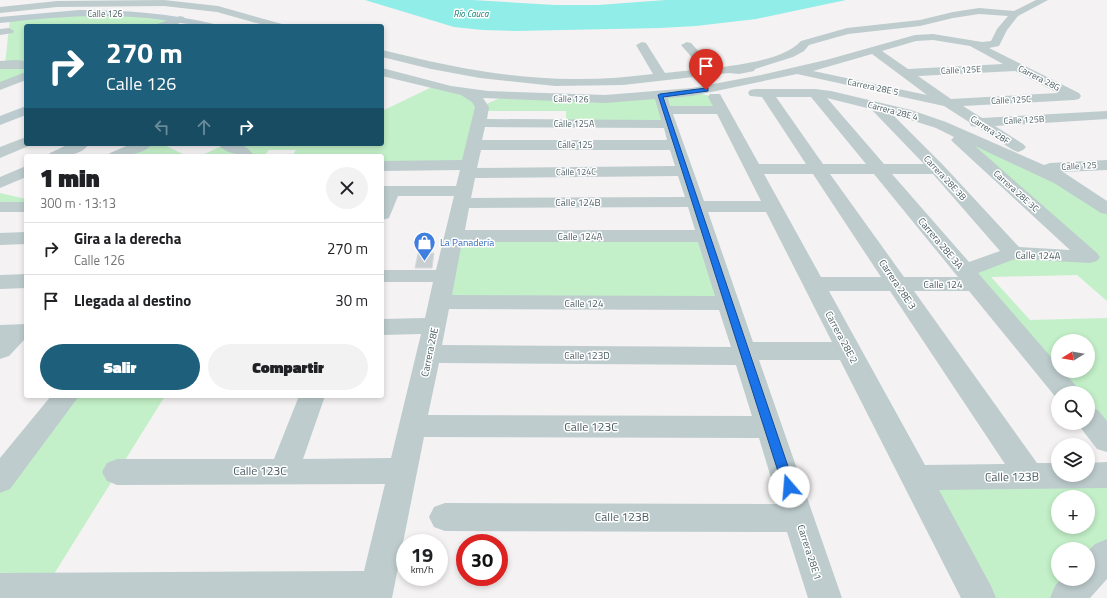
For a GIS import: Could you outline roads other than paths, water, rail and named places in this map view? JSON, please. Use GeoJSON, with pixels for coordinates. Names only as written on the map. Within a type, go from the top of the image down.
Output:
{"type":"FeatureCollection","features":[{"type":"Feature","properties":{"kind":"street"},"geometry":{"type":"LineString","coordinates":[[384,62],[454,80],[512,87],[565,90],[662,84],[704,78],[750,68],[800,50],[805,43],[847,31],[920,23],[953,15],[974,12],[1008,11],[1043,0]]}},
{"type":"Feature","properties":{"kind":"street"},"geometry":{"type":"LineString","coordinates":[[0,10],[57,4],[164,3],[218,9],[272,24]]}},
{"type":"Feature","properties":{"kind":"street"},"geometry":{"type":"LineString","coordinates":[[0,14],[85,8],[132,8],[198,14],[239,24]]}},
{"type":"Feature","properties":{"kind":"street"},"geometry":{"type":"LineString","coordinates":[[246,16],[260,11]]}},
{"type":"Feature","properties":{"kind":"street"},"geometry":{"type":"LineString","coordinates":[[764,86],[798,72],[914,38],[949,39],[972,44],[996,44],[1008,11]]}},
{"type":"Feature","properties":{"kind":"street","name":"Calle 126"},"geometry":{"type":"LineString","coordinates":[[0,20],[101,14],[132,14],[180,19],[199,24]]}},
{"type":"Feature","properties":{"kind":"street"},"geometry":{"type":"LineString","coordinates":[[166,24],[180,19]]}},
{"type":"Feature","properties":{"kind":"street","name":"Carrera 28G"},"geometry":{"type":"LineString","coordinates":[[972,44],[1107,114]]}},
{"type":"Feature","properties":{"kind":"street"},"geometry":{"type":"LineString","coordinates":[[642,45],[661,77]]}},
{"type":"Feature","properties":{"kind":"street"},"geometry":{"type":"LineString","coordinates":[[687,45],[710,70]]}},
{"type":"Feature","properties":{"kind":"street","name":"Carrera 28F"},"geometry":{"type":"LineString","coordinates":[[873,50],[948,103],[1056,173],[1107,209]]}},
{"type":"Feature","properties":{"kind":"street"},"geometry":{"type":"LineString","coordinates":[[384,54],[424,65],[508,79],[581,83],[661,77],[710,70],[750,68]]}},
{"type":"Feature","properties":{"kind":"street"},"geometry":{"type":"LineString","coordinates":[[0,65],[24,65]]}},
{"type":"Feature","properties":{"kind":"street","name":"Calle 125E"},"geometry":{"type":"LineString","coordinates":[[905,73],[1016,67]]}},
{"type":"Feature","properties":{"kind":"street","name":"Carrera 28E 5"},"geometry":{"type":"LineString","coordinates":[[798,72],[948,103]]}},
{"type":"Feature","properties":{"kind":"street","name":"Calle 126"},"geometry":{"type":"LineString","coordinates":[[384,73],[451,90],[509,97],[605,99],[764,86]]}},
{"type":"Feature","properties":{"kind":"street"},"geometry":{"type":"LineString","coordinates":[[0,86],[24,77]]}},
{"type":"Feature","properties":{"kind":"street","name":"Carrera 28E 4"},"geometry":{"type":"LineString","coordinates":[[719,104],[764,86],[815,93],[875,105],[906,113],[941,125],[1056,173]]}},
{"type":"Feature","properties":{"kind":"street","name":"Carrera 28E 3"},"geometry":{"type":"LineString","coordinates":[[764,86],[1029,476]]}},
{"type":"Feature","properties":{"kind":"street"},"geometry":{"type":"LineString","coordinates":[[465,92],[477,99],[482,107],[493,100],[509,97]]}},
{"type":"Feature","properties":{"kind":"street"},"geometry":{"type":"LineString","coordinates":[[692,92],[719,104]]}},
{"type":"Feature","properties":{"kind":"street","name":"Carrera 28E 3A"},"geometry":{"type":"LineString","coordinates":[[815,93],[1061,386]]}},
{"type":"Feature","properties":{"kind":"street","name":"Carrera 28E 1"},"geometry":{"type":"LineString","coordinates":[[660,95],[825,598]]}},
{"type":"Feature","properties":{"kind":"street","name":"Calle 125C"},"geometry":{"type":"LineString","coordinates":[[948,103],[1074,96]]}},
{"type":"Feature","properties":{"kind":"street"},"geometry":{"type":"LineString","coordinates":[[0,113],[24,103]]}},
{"type":"Feature","properties":{"kind":"street","name":"Calle 125A"},"geometry":{"type":"LineString","coordinates":[[478,123],[667,117],[719,104]]}},
{"type":"Feature","properties":{"kind":"street","name":"Carrera 28E 2"},"geometry":{"type":"LineString","coordinates":[[719,104],[979,598]]}},
{"type":"Feature","properties":{"kind":"street","name":"Carrera 28E 3B"},"geometry":{"type":"LineString","coordinates":[[875,105],[938,169],[1013,253]]}},
{"type":"Feature","properties":{"kind":"street","name":"Carrera 28E"},"geometry":{"type":"LineString","coordinates":[[376,593],[482,107]]}},
{"type":"Feature","properties":{"kind":"street"},"geometry":{"type":"LineString","coordinates":[[0,120],[24,111]]}},
{"type":"Feature","properties":{"kind":"street","name":"Calle 125B"},"geometry":{"type":"LineString","coordinates":[[941,125],[1107,114]]}},
{"type":"Feature","properties":{"kind":"street","name":"Carrera 28E 3C"},"geometry":{"type":"LineString","coordinates":[[941,125],[1090,257]]}},
{"type":"Feature","properties":{"kind":"street"},"geometry":{"type":"LineString","coordinates":[[0,153],[24,143]]}},
{"type":"Feature","properties":{"kind":"street","name":"Calle 125"},"geometry":{"type":"LineString","coordinates":[[473,145],[676,145]]}},
{"type":"Feature","properties":{"kind":"street"},"geometry":{"type":"LineString","coordinates":[[60,154],[77,146]]}},
{"type":"Feature","properties":{"kind":"street"},"geometry":{"type":"LineString","coordinates":[[111,146],[121,154],[139,146]]}},
{"type":"Feature","properties":{"kind":"street"},"geometry":{"type":"LineString","coordinates":[[230,146],[244,153]]}},
{"type":"Feature","properties":{"kind":"street","name":"Calle 125"},"geometry":{"type":"LineString","coordinates":[[1056,173],[1107,165]]}},
{"type":"Feature","properties":{"kind":"street"},"geometry":{"type":"LineString","coordinates":[[384,166],[468,169]]}},
{"type":"Feature","properties":{"kind":"street","name":"Calle 124C"},"geometry":{"type":"LineString","coordinates":[[468,169],[685,171]]}},
{"type":"Feature","properties":{"kind":"street"},"geometry":{"type":"LineString","coordinates":[[753,169],[938,169]]}},
{"type":"Feature","properties":{"kind":"street"},"geometry":{"type":"LineString","coordinates":[[0,183],[24,172]]}},
{"type":"Feature","properties":{"kind":"street"},"geometry":{"type":"LineString","coordinates":[[384,202],[386,191],[462,197]]}},
{"type":"Feature","properties":{"kind":"street"},"geometry":{"type":"LineString","coordinates":[[1087,195],[1107,194]]}},
{"type":"Feature","properties":{"kind":"street","name":"Calle 124B"},"geometry":{"type":"LineString","coordinates":[[462,197],[696,205],[773,206]]}},
{"type":"Feature","properties":{"kind":"street"},"geometry":{"type":"LineString","coordinates":[[0,207],[24,206]]}},
{"type":"Feature","properties":{"kind":"street","name":"Calle 124A"},"geometry":{"type":"LineString","coordinates":[[454,236],[706,236]]}},
{"type":"Feature","properties":{"kind":"street"},"geometry":{"type":"LineString","coordinates":[[0,239],[24,238]]}},
{"type":"Feature","properties":{"kind":"street","name":"Calle 124A"},"geometry":{"type":"LineString","coordinates":[[970,278],[1013,253],[1090,257]]}},
{"type":"Feature","properties":{"kind":"street"},"geometry":{"type":"LineString","coordinates":[[384,276],[445,276]]}},
{"type":"Feature","properties":{"kind":"street","name":"Calle 124"},"geometry":{"type":"LineString","coordinates":[[814,284],[898,284],[970,278]]}},
{"type":"Feature","properties":{"kind":"street"},"geometry":{"type":"LineString","coordinates":[[0,282],[24,281]]}},
{"type":"Feature","properties":{"kind":"street","name":"Calle 124"},"geometry":{"type":"LineString","coordinates":[[440,302],[728,303]]}},
{"type":"Feature","properties":{"kind":"street"},"geometry":{"type":"LineString","coordinates":[[384,327],[434,326]]}},
{"type":"Feature","properties":{"kind":"street"},"geometry":{"type":"LineString","coordinates":[[0,350],[14,333]]}},
{"type":"Feature","properties":{"kind":"street","name":"Calle 123D"},"geometry":{"type":"LineString","coordinates":[[428,354],[745,353],[849,351]]}},
{"type":"Feature","properties":{"kind":"street"},"geometry":{"type":"LineString","coordinates":[[0,480],[64,398]]}},
{"type":"Feature","properties":{"kind":"street"},"geometry":{"type":"LineString","coordinates":[[284,471],[311,398]]}},
{"type":"Feature","properties":{"kind":"street","name":"Calle 123C"},"geometry":{"type":"LineString","coordinates":[[412,426],[769,427]]}},
{"type":"Feature","properties":{"kind":"street"},"geometry":{"type":"LineString","coordinates":[[1095,426],[1107,441]]}},
{"type":"Feature","properties":{"kind":"street","name":"Calle 123C"},"geometry":{"type":"LineString","coordinates":[[117,472],[402,471]]}},
{"type":"Feature","properties":{"kind":"street","name":"Calle 123B"},"geometry":{"type":"LineString","coordinates":[[916,478],[1107,475]]}},
{"type":"Feature","properties":{"kind":"street","name":"Calle 123B"},"geometry":{"type":"LineString","coordinates":[[445,516],[799,518]]}},
{"type":"Feature","properties":{"kind":"street"},"geometry":{"type":"LineString","coordinates":[[1095,568],[1107,555]]}},
{"type":"Feature","properties":{"kind":"street"},"geometry":{"type":"LineString","coordinates":[[1067,598],[1078,586]]}},
{"type":"Feature","properties":{"kind":"street"},"geometry":{"type":"LineString","coordinates":[[0,590],[376,593]]}},
{"type":"Feature","properties":{"kind":"water","name":"Río Cauca"},"geometry":{"type":"Polygon","coordinates":[[[365,0],[472,0],[555,5],[598,5],[666,0],[846,0],[756,19],[696,26],[515,31],[454,27],[365,0]]]}},
{"type":"Feature","properties":{"kind":"place","name":"La Panadería"},"geometry":{"type":"Point","coordinates":[424,262]}}]}
